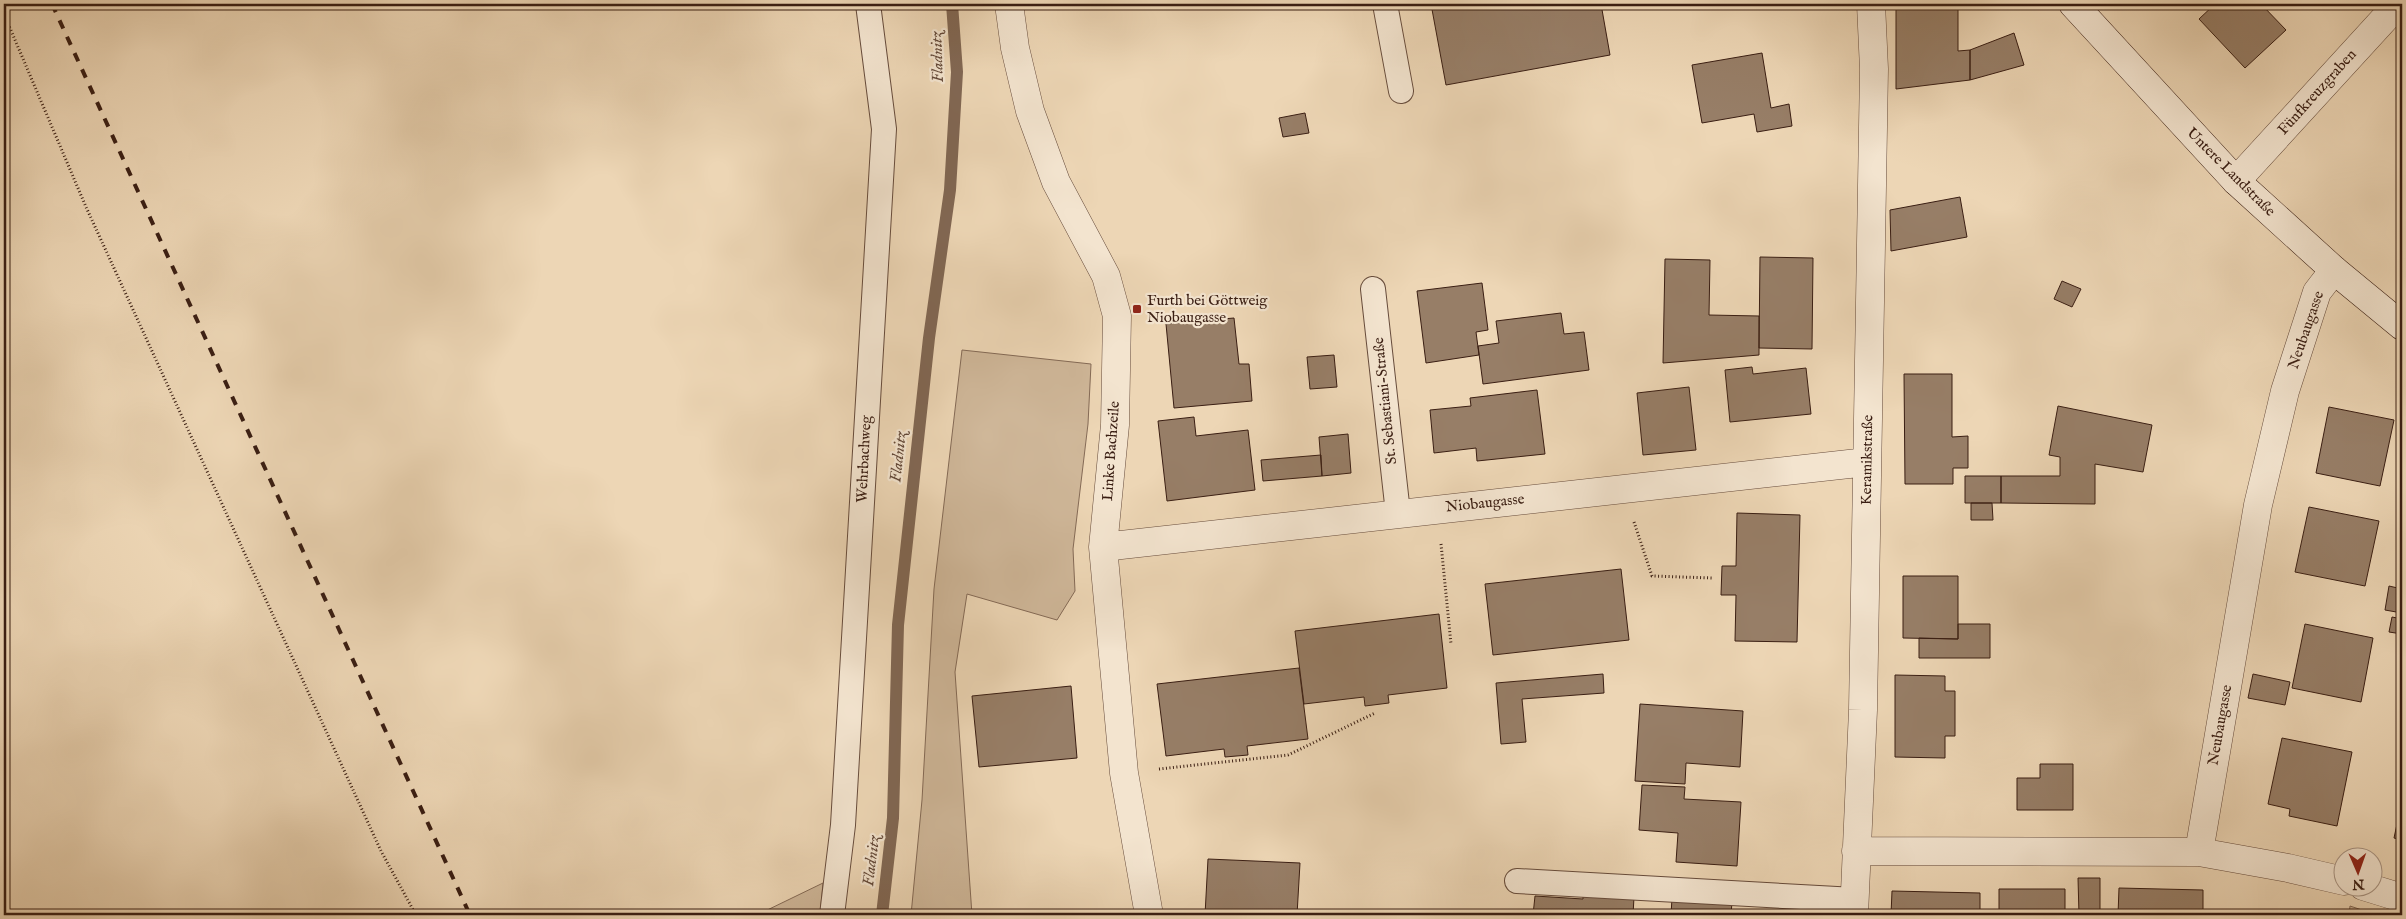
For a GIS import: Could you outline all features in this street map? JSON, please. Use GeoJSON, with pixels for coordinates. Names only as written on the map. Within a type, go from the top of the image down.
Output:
{"type":"FeatureCollection","features":[{"type":"Feature","properties":{"kind":"street","name":"Linke Bachzeile"},"geometry":{"type":"LineString","coordinates":[[1009,4],[1015,48],[1030,111],[1056,182],[1106,276],[1117,316],[1115,425],[1103,547],[1124,773],[1149,915]]}},
{"type":"Feature","properties":{"kind":"street","name":"Keramikstraße"},"geometry":{"type":"LineString","coordinates":[[1855,908],[1863,710],[1874,69],[1871,4]]}},
{"type":"Feature","properties":{"kind":"street","name":"Untere Landstraße"},"geometry":{"type":"LineString","coordinates":[[2073,4],[2236,181],[2334,270],[2402,326]]}},
{"type":"Feature","properties":{"kind":"street","name":"Fünfkreuzgraben"},"geometry":{"type":"LineString","coordinates":[[2236,181],[2398,4]]}},
{"type":"Feature","properties":{"kind":"street","name":"Neubaugasse"},"geometry":{"type":"LineString","coordinates":[[2199,852],[2258,504],[2286,391],[2317,292],[2334,270]]}},
{"type":"Feature","properties":{"kind":"street","name":"Niobaugasse"},"geometry":{"type":"LineString","coordinates":[[1103,547],[1867,462]]}},
{"type":"Feature","properties":{"kind":"street"},"geometry":{"type":"LineString","coordinates":[[1856,851],[2199,852],[2288,868],[2334,879]]}},
{"type":"Feature","properties":{"kind":"street"},"geometry":{"type":"LineString","coordinates":[[2384,892],[2402,898]]}},
{"type":"Feature","properties":{"kind":"lane","name":"Wehrbachweg"},"geometry":{"type":"LineString","coordinates":[[832,915],[843,825],[884,129],[868,4]]}},
{"type":"Feature","properties":{"kind":"lane"},"geometry":{"type":"LineString","coordinates":[[1386,4],[1401,91]]}},
{"type":"Feature","properties":{"kind":"lane","name":"St. Sebastiani-Straße"},"geometry":{"type":"LineString","coordinates":[[1373,289],[1398,513]]}},
{"type":"Feature","properties":{"kind":"lane"},"geometry":{"type":"LineString","coordinates":[[1517,881],[1855,908]]}},
{"type":"Feature","properties":{"kind":"path"},"geometry":{"type":"LineString","coordinates":[[4,14],[86,206],[364,815],[416,915]]}},
{"type":"Feature","properties":{"kind":"path"},"geometry":{"type":"LineString","coordinates":[[1623,488],[1652,576],[1712,578]]}},
{"type":"Feature","properties":{"kind":"path"},"geometry":{"type":"LineString","coordinates":[[1437,509],[1451,644]]}},
{"type":"Feature","properties":{"kind":"path"},"geometry":{"type":"LineString","coordinates":[[1124,773],[1288,755],[1375,713]]}},
{"type":"Feature","properties":{"kind":"shaded area"},"geometry":{"type":"Polygon","coordinates":[[[962,350],[1091,364],[1088,424],[1073,549],[1075,591],[1057,620],[967,594],[955,672],[972,915],[911,915],[922,800],[934,589],[962,350]]]}},
{"type":"Feature","properties":{"kind":"shaded area"},"geometry":{"type":"Polygon","coordinates":[[[823,883],[820,915],[757,915],[823,883]]]}},
{"type":"Feature","properties":{"kind":"shaded area"},"geometry":{"type":"Polygon","coordinates":[[[2350,906],[2377,915],[2349,915],[2350,906]]]}},
{"type":"Feature","properties":{"kind":"building"},"geometry":{"type":"Polygon","coordinates":[[[1431,4],[1601,4],[1610,55],[1446,85],[1431,4]]]}},
{"type":"Feature","properties":{"kind":"building"},"geometry":{"type":"Polygon","coordinates":[[[1896,4],[1958,4],[1958,51],[1970,50],[1970,80],[1896,89],[1896,4]]]}},
{"type":"Feature","properties":{"kind":"building"},"geometry":{"type":"Polygon","coordinates":[[[2215,4],[2261,4],[2286,30],[2245,68],[2199,19],[2215,4]]]}},
{"type":"Feature","properties":{"kind":"building"},"geometry":{"type":"Polygon","coordinates":[[[2014,33],[2024,65],[1970,80],[1970,50],[2014,33]]]}},
{"type":"Feature","properties":{"kind":"building"},"geometry":{"type":"Polygon","coordinates":[[[1762,53],[1771,108],[1789,104],[1792,126],[1757,132],[1754,114],[1702,123],[1692,65],[1762,53]]]}},
{"type":"Feature","properties":{"kind":"building"},"geometry":{"type":"Polygon","coordinates":[[[1305,113],[1309,133],[1283,137],[1279,118],[1305,113]]]}},
{"type":"Feature","properties":{"kind":"building"},"geometry":{"type":"Polygon","coordinates":[[[1960,197],[1967,237],[1891,251],[1890,210],[1960,197]]]}},
{"type":"Feature","properties":{"kind":"building"},"geometry":{"type":"Polygon","coordinates":[[[1760,257],[1813,258],[1812,349],[1759,348],[1760,257]]]}},
{"type":"Feature","properties":{"kind":"building"},"geometry":{"type":"Polygon","coordinates":[[[1665,259],[1710,260],[1709,315],[1759,316],[1759,355],[1663,363],[1665,259]]]}},
{"type":"Feature","properties":{"kind":"building"},"geometry":{"type":"Polygon","coordinates":[[[2062,281],[2081,289],[2072,307],[2054,299],[2062,281]]]}},
{"type":"Feature","properties":{"kind":"building"},"geometry":{"type":"Polygon","coordinates":[[[1482,283],[1488,330],[1476,332],[1479,355],[1426,363],[1417,291],[1482,283]]]}},
{"type":"Feature","properties":{"kind":"building"},"geometry":{"type":"Polygon","coordinates":[[[1561,313],[1564,334],[1584,332],[1589,370],[1483,384],[1478,346],[1499,343],[1496,321],[1561,313]]]}},
{"type":"Feature","properties":{"kind":"building"},"geometry":{"type":"Polygon","coordinates":[[[1234,318],[1239,364],[1249,364],[1252,401],[1174,408],[1166,324],[1234,318]]]}},
{"type":"Feature","properties":{"kind":"building"},"geometry":{"type":"Polygon","coordinates":[[[1334,355],[1337,387],[1310,389],[1307,357],[1334,355]]]}},
{"type":"Feature","properties":{"kind":"building"},"geometry":{"type":"Polygon","coordinates":[[[1752,367],[1753,374],[1806,368],[1811,414],[1730,422],[1725,370],[1752,367]]]}},
{"type":"Feature","properties":{"kind":"building"},"geometry":{"type":"Polygon","coordinates":[[[1904,374],[1952,374],[1952,437],[1968,436],[1968,468],[1953,468],[1953,484],[1905,484],[1904,374]]]}},
{"type":"Feature","properties":{"kind":"building"},"geometry":{"type":"Polygon","coordinates":[[[1689,387],[1696,450],[1643,455],[1637,393],[1689,387]]]}},
{"type":"Feature","properties":{"kind":"building"},"geometry":{"type":"Polygon","coordinates":[[[1537,390],[1545,454],[1477,461],[1476,448],[1434,453],[1430,410],[1471,406],[1470,398],[1537,390]]]}},
{"type":"Feature","properties":{"kind":"building"},"geometry":{"type":"Polygon","coordinates":[[[2058,406],[2152,425],[2143,472],[2095,464],[2095,504],[2001,503],[2001,476],[2060,476],[2060,457],[2049,455],[2058,406]]]}},
{"type":"Feature","properties":{"kind":"building"},"geometry":{"type":"Polygon","coordinates":[[[2329,407],[2394,420],[2380,486],[2316,473],[2329,407]]]}},
{"type":"Feature","properties":{"kind":"building"},"geometry":{"type":"Polygon","coordinates":[[[1194,417],[1196,436],[1248,430],[1255,490],[1167,501],[1158,421],[1194,417]]]}},
{"type":"Feature","properties":{"kind":"building"},"geometry":{"type":"Polygon","coordinates":[[[1348,434],[1351,473],[1322,476],[1319,437],[1348,434]]]}},
{"type":"Feature","properties":{"kind":"building"},"geometry":{"type":"Polygon","coordinates":[[[1321,455],[1322,476],[1263,481],[1261,460],[1321,455]]]}},
{"type":"Feature","properties":{"kind":"building"},"geometry":{"type":"Polygon","coordinates":[[[1965,476],[2001,476],[2001,503],[1965,503],[1965,476]]]}},
{"type":"Feature","properties":{"kind":"building"},"geometry":{"type":"Polygon","coordinates":[[[1971,503],[1992,503],[1993,520],[1971,520],[1971,503]]]}},
{"type":"Feature","properties":{"kind":"building"},"geometry":{"type":"Polygon","coordinates":[[[2309,507],[2379,521],[2365,586],[2295,572],[2309,507]]]}},
{"type":"Feature","properties":{"kind":"building"},"geometry":{"type":"Polygon","coordinates":[[[1737,513],[1800,515],[1797,642],[1735,641],[1736,595],[1721,595],[1722,566],[1736,566],[1737,513]]]}},
{"type":"Feature","properties":{"kind":"building"},"geometry":{"type":"Polygon","coordinates":[[[1621,569],[1629,640],[1493,655],[1485,584],[1621,569]]]}},
{"type":"Feature","properties":{"kind":"building"},"geometry":{"type":"Polygon","coordinates":[[[1903,576],[1958,576],[1958,639],[1903,638],[1903,576]]]}},
{"type":"Feature","properties":{"kind":"building"},"geometry":{"type":"Polygon","coordinates":[[[2389,586],[2402,589],[2402,613],[2385,610],[2389,586]]]}},
{"type":"Feature","properties":{"kind":"building"},"geometry":{"type":"Polygon","coordinates":[[[1439,614],[1447,688],[1388,695],[1389,703],[1365,706],[1364,697],[1304,704],[1295,631],[1439,614]]]}},
{"type":"Feature","properties":{"kind":"building"},"geometry":{"type":"Polygon","coordinates":[[[2392,617],[2402,619],[2402,634],[2389,632],[2392,617]]]}},
{"type":"Feature","properties":{"kind":"building"},"geometry":{"type":"Polygon","coordinates":[[[1958,624],[1990,624],[1990,658],[1919,658],[1919,638],[1958,639],[1958,624]]]}},
{"type":"Feature","properties":{"kind":"building"},"geometry":{"type":"Polygon","coordinates":[[[2305,624],[2373,638],[2361,702],[2292,688],[2305,624]]]}},
{"type":"Feature","properties":{"kind":"building"},"geometry":{"type":"Polygon","coordinates":[[[1299,668],[1308,739],[1247,746],[1248,755],[1225,757],[1224,749],[1166,756],[1157,684],[1299,668]]]}},
{"type":"Feature","properties":{"kind":"building"},"geometry":{"type":"Polygon","coordinates":[[[1603,674],[1604,693],[1522,699],[1526,742],[1501,744],[1496,683],[1603,674]]]}},
{"type":"Feature","properties":{"kind":"building"},"geometry":{"type":"Polygon","coordinates":[[[2253,674],[2290,682],[2285,705],[2248,698],[2253,674]]]}},
{"type":"Feature","properties":{"kind":"building"},"geometry":{"type":"Polygon","coordinates":[[[1895,675],[1945,676],[1945,691],[1955,691],[1955,736],[1945,736],[1945,758],[1895,757],[1895,675]]]}},
{"type":"Feature","properties":{"kind":"building"},"geometry":{"type":"Polygon","coordinates":[[[1071,686],[1077,758],[979,767],[972,696],[1071,686]]]}},
{"type":"Feature","properties":{"kind":"building"},"geometry":{"type":"Polygon","coordinates":[[[1640,704],[1743,711],[1740,767],[1686,763],[1685,784],[1635,781],[1640,704]]]}},
{"type":"Feature","properties":{"kind":"building"},"geometry":{"type":"Polygon","coordinates":[[[2282,738],[2352,752],[2337,826],[2289,816],[2290,809],[2268,804],[2282,738]]]}},
{"type":"Feature","properties":{"kind":"building"},"geometry":{"type":"Polygon","coordinates":[[[2040,764],[2073,764],[2073,810],[2017,810],[2017,778],[2040,778],[2040,764]]]}},
{"type":"Feature","properties":{"kind":"building"},"geometry":{"type":"Polygon","coordinates":[[[1642,785],[1685,787],[1684,799],[1741,802],[1737,866],[1676,862],[1678,833],[1639,830],[1642,785]]]}},
{"type":"Feature","properties":{"kind":"building"},"geometry":{"type":"Polygon","coordinates":[[[2402,801],[2402,840],[2394,838],[2402,801]]]}},
{"type":"Feature","properties":{"kind":"building"},"geometry":{"type":"Polygon","coordinates":[[[1208,859],[1300,863],[1297,915],[1205,915],[1208,859]]]}},
{"type":"Feature","properties":{"kind":"building"},"geometry":{"type":"Polygon","coordinates":[[[2078,878],[2100,878],[2100,915],[2079,915],[2078,878]]]}},
{"type":"Feature","properties":{"kind":"building"},"geometry":{"type":"Polygon","coordinates":[[[2119,888],[2203,890],[2203,915],[2118,915],[2119,888]]]}},
{"type":"Feature","properties":{"kind":"building"},"geometry":{"type":"Polygon","coordinates":[[[1999,889],[2065,889],[2065,915],[1999,915],[1999,889]]]}},
{"type":"Feature","properties":{"kind":"building"},"geometry":{"type":"Polygon","coordinates":[[[1892,891],[1980,893],[1980,915],[1891,915],[1892,891]]]}},
{"type":"Feature","properties":{"kind":"building"},"geometry":{"type":"Polygon","coordinates":[[[1583,894],[1634,897],[1633,915],[1533,915],[1535,896],[1583,899],[1583,894]]]}},
{"type":"Feature","properties":{"kind":"building"},"geometry":{"type":"Polygon","coordinates":[[[1672,898],[1732,902],[1731,915],[1671,915],[1672,898]]]}},
{"type":"Feature","properties":{"kind":"waterway","name":"Fladnitz"},"geometry":{"type":"LineString","coordinates":[[882,915],[893,818],[898,625],[929,338],[950,190],[957,72],[952,4]]}},
{"type":"Feature","properties":{"kind":"railway"},"geometry":{"type":"LineString","coordinates":[[52,4],[470,915]]}},
{"type":"Feature","properties":{"kind":"place","name":"Furth bei Göttweig Niobaugasse"},"geometry":{"type":"Point","coordinates":[1137,309]}}]}
